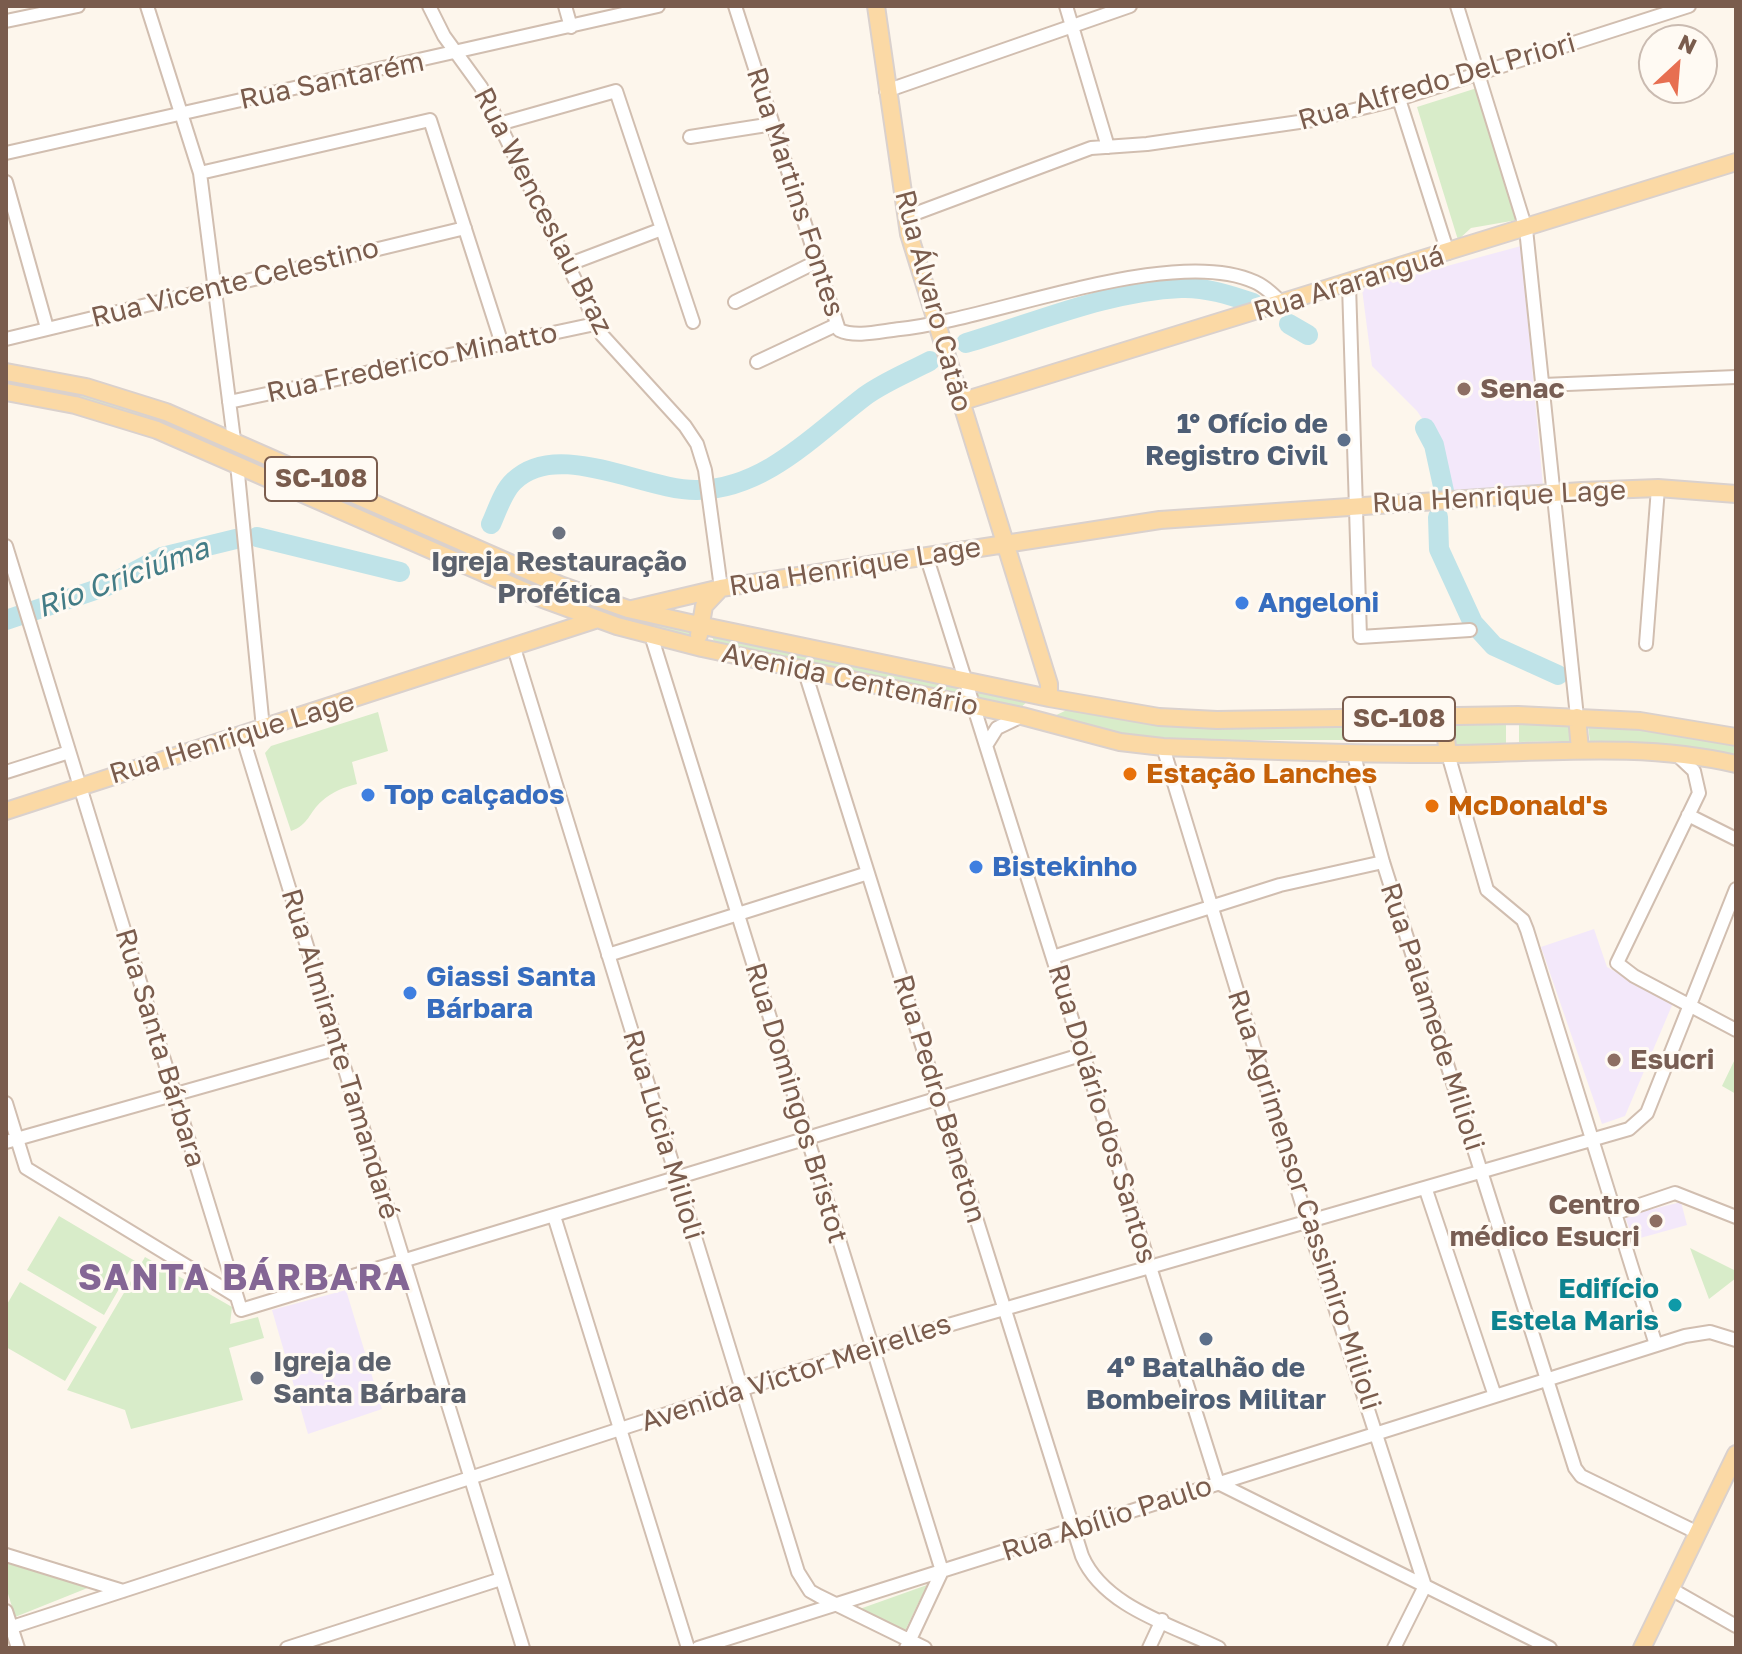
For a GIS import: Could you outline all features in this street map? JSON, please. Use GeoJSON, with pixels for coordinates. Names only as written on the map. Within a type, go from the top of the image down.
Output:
{"type":"FeatureCollection","features":[{"type":"Feature","properties":{"kind":"main road","name":"Rua Álvaro Catão"},"geometry":{"type":"LineString","coordinates":[[876,6],[906,217],[936,325],[1054,694]]}},
{"type":"Feature","properties":{"kind":"main road","name":"Rua Araranguá"},"geometry":{"type":"LineString","coordinates":[[960,402],[1349,285],[1736,162]]}},
{"type":"Feature","properties":{"kind":"main road","name":"Avenida Centenário"},"geometry":{"type":"LineString","coordinates":[[6,372],[113,395],[234,440],[550,581],[628,609],[699,625],[966,680],[1054,694],[1128,713],[1217,720],[1577,717],[1640,721],[1736,737]]}},
{"type":"Feature","properties":{"kind":"main road","name":"Avenida Centenário"},"geometry":{"type":"LineString","coordinates":[[6,392],[75,405],[122,419],[237,464],[598,620],[702,648],[1022,716],[1106,739],[1163,747],[1353,752],[1448,754],[1580,749],[1675,753],[1736,764]]}},
{"type":"Feature","properties":{"kind":"main road","name":"Rua Henrique Lage"},"geometry":{"type":"LineString","coordinates":[[6,811],[628,609],[721,588],[1160,520],[1356,505],[1658,488],[1736,494]]}},
{"type":"Feature","properties":{"kind":"main road"},"geometry":{"type":"LineString","coordinates":[[702,648],[699,625],[704,606],[721,588]]}},
{"type":"Feature","properties":{"kind":"main road"},"geometry":{"type":"LineString","coordinates":[[1022,716],[1041,708],[1054,694]]}},
{"type":"Feature","properties":{"kind":"main road"},"geometry":{"type":"LineString","coordinates":[[1443,716],[1448,754]]}},
{"type":"Feature","properties":{"kind":"main road"},"geometry":{"type":"LineString","coordinates":[[1577,717],[1580,749]]}},
{"type":"Feature","properties":{"kind":"main road"},"geometry":{"type":"LineString","coordinates":[[1642,1648],[1736,1454]]}},
{"type":"Feature","properties":{"kind":"street"},"geometry":{"type":"LineString","coordinates":[[6,21],[78,6]]}},
{"type":"Feature","properties":{"kind":"street"},"geometry":{"type":"LineString","coordinates":[[147,6],[200,173],[234,440]]}},
{"type":"Feature","properties":{"kind":"street","name":"Rua Wenceslau Braz"},"geometry":{"type":"LineString","coordinates":[[429,6],[474,74],[595,324],[692,436],[706,478],[721,588]]}},
{"type":"Feature","properties":{"kind":"street"},"geometry":{"type":"LineString","coordinates":[[565,6],[571,27]]}},
{"type":"Feature","properties":{"kind":"street","name":"Rua Santarém"},"geometry":{"type":"LineString","coordinates":[[6,153],[458,54],[658,6]]}},
{"type":"Feature","properties":{"kind":"street","name":"Rua Martins Fontes"},"geometry":{"type":"LineString","coordinates":[[735,6],[836,325],[851,333],[936,325],[1169,272],[1239,276],[1264,287],[1284,305]]}},
{"type":"Feature","properties":{"kind":"street"},"geometry":{"type":"LineString","coordinates":[[1066,6],[1108,147]]}},
{"type":"Feature","properties":{"kind":"street"},"geometry":{"type":"LineString","coordinates":[[886,91],[1130,6]]}},
{"type":"Feature","properties":{"kind":"street"},"geometry":{"type":"LineString","coordinates":[[1457,6],[1526,229],[1577,717]]}},
{"type":"Feature","properties":{"kind":"street","name":"Rua Alfredo Del Priori"},"geometry":{"type":"LineString","coordinates":[[906,217],[1068,155],[1108,147],[1277,127],[1399,99],[1689,6]]}},
{"type":"Feature","properties":{"kind":"street"},"geometry":{"type":"LineString","coordinates":[[499,124],[616,91],[693,322]]}},
{"type":"Feature","properties":{"kind":"street"},"geometry":{"type":"LineString","coordinates":[[1399,99],[1448,253]]}},
{"type":"Feature","properties":{"kind":"street"},"geometry":{"type":"LineString","coordinates":[[200,173],[430,120],[502,344]]}},
{"type":"Feature","properties":{"kind":"street"},"geometry":{"type":"LineString","coordinates":[[690,137],[773,124]]}},
{"type":"Feature","properties":{"kind":"street"},"geometry":{"type":"LineString","coordinates":[[6,182],[47,328]]}},
{"type":"Feature","properties":{"kind":"street","name":"Rua Vicente Celestino"},"geometry":{"type":"LineString","coordinates":[[6,339],[465,228]]}},
{"type":"Feature","properties":{"kind":"street"},"geometry":{"type":"LineString","coordinates":[[567,265],[662,229]]}},
{"type":"Feature","properties":{"kind":"street"},"geometry":{"type":"LineString","coordinates":[[735,302],[816,262]]}},
{"type":"Feature","properties":{"kind":"street"},"geometry":{"type":"LineString","coordinates":[[1349,285],[1360,637],[1470,630]]}},
{"type":"Feature","properties":{"kind":"street","name":"Rua Frederico Minatto"},"geometry":{"type":"LineString","coordinates":[[229,402],[595,324]]}},
{"type":"Feature","properties":{"kind":"street"},"geometry":{"type":"LineString","coordinates":[[757,362],[836,325]]}},
{"type":"Feature","properties":{"kind":"street"},"geometry":{"type":"LineString","coordinates":[[1543,385],[1736,377]]}},
{"type":"Feature","properties":{"kind":"street"},"geometry":{"type":"LineString","coordinates":[[237,464],[263,728]]}},
{"type":"Feature","properties":{"kind":"street"},"geometry":{"type":"LineString","coordinates":[[1646,644],[1658,488]]}},
{"type":"Feature","properties":{"kind":"street","name":"Rua Santa Bárbara"},"geometry":{"type":"LineString","coordinates":[[6,546],[241,1310],[404,1261]]}},
{"type":"Feature","properties":{"kind":"street","name":"Rua Dolário dos Santos"},"geometry":{"type":"LineString","coordinates":[[926,555],[1218,1483]]}},
{"type":"Feature","properties":{"kind":"street","name":"Rua Domingos Bristot"},"geometry":{"type":"LineString","coordinates":[[651,635],[942,1571]]}},
{"type":"Feature","properties":{"kind":"street","name":"Rua Lúcia Milioli"},"geometry":{"type":"LineString","coordinates":[[514,648],[798,1572],[810,1591],[908,1644],[925,1648]]}},
{"type":"Feature","properties":{"kind":"street","name":"Rua Pedro Beneton"},"geometry":{"type":"LineString","coordinates":[[804,669],[1085,1565],[1102,1588],[1219,1648]]}},
{"type":"Feature","properties":{"kind":"street"},"geometry":{"type":"LineString","coordinates":[[987,744],[997,728],[1022,716]]}},
{"type":"Feature","properties":{"kind":"street","name":"Rua Almirante Tamandaré"},"geometry":{"type":"LineString","coordinates":[[242,735],[523,1648]]}},
{"type":"Feature","properties":{"kind":"street","name":"Rua Agrimensor Cassimiro Milioli"},"geometry":{"type":"LineString","coordinates":[[1163,747],[1308,1224],[1425,1586]]}},
{"type":"Feature","properties":{"kind":"street"},"geometry":{"type":"LineString","coordinates":[[6,772],[69,752]]}},
{"type":"Feature","properties":{"kind":"street","name":"Rua Palamede Milioli"},"geometry":{"type":"LineString","coordinates":[[1353,752],[1383,862],[1575,1468],[1581,1476],[1698,1533]]}},
{"type":"Feature","properties":{"kind":"street"},"geometry":{"type":"LineString","coordinates":[[1675,753],[1686,760],[1699,781],[1699,793],[1617,963],[1690,1007],[1736,1030]]}},
{"type":"Feature","properties":{"kind":"street"},"geometry":{"type":"LineString","coordinates":[[1448,754],[1487,890],[1523,920],[1527,930],[1656,1345]]}},
{"type":"Feature","properties":{"kind":"street"},"geometry":{"type":"LineString","coordinates":[[1688,815],[1736,839]]}},
{"type":"Feature","properties":{"kind":"street"},"geometry":{"type":"LineString","coordinates":[[1053,957],[1280,885],[1383,862]]}},
{"type":"Feature","properties":{"kind":"street"},"geometry":{"type":"LineString","coordinates":[[608,955],[868,873]]}},
{"type":"Feature","properties":{"kind":"street","name":"Avenida Victor Meirelles"},"geometry":{"type":"LineString","coordinates":[[9,1628],[872,1347],[1593,1142],[1640,1122],[1690,1007],[1718,928],[1736,889]]}},
{"type":"Feature","properties":{"kind":"street"},"geometry":{"type":"LineString","coordinates":[[12,1141],[339,1048]]}},
{"type":"Feature","properties":{"kind":"street"},"geometry":{"type":"LineString","coordinates":[[404,1261],[1084,1054]]}},
{"type":"Feature","properties":{"kind":"street"},"geometry":{"type":"LineString","coordinates":[[6,1103],[12,1141],[26,1168],[236,1296]]}},
{"type":"Feature","properties":{"kind":"street"},"geometry":{"type":"LineString","coordinates":[[1426,1190],[1495,1396]]}},
{"type":"Feature","properties":{"kind":"street"},"geometry":{"type":"LineString","coordinates":[[1616,1213],[1675,1193],[1736,1217]]}},
{"type":"Feature","properties":{"kind":"street"},"geometry":{"type":"LineString","coordinates":[[554,1216],[688,1648]]}},
{"type":"Feature","properties":{"kind":"street","name":"Rua Abílio Paulo"},"geometry":{"type":"LineString","coordinates":[[698,1648],[1656,1345],[1698,1333],[1736,1340]]}},
{"type":"Feature","properties":{"kind":"street"},"geometry":{"type":"LineString","coordinates":[[1218,1483],[1550,1648]]}},
{"type":"Feature","properties":{"kind":"street"},"geometry":{"type":"LineString","coordinates":[[6,1555],[123,1591]]}},
{"type":"Feature","properties":{"kind":"street"},"geometry":{"type":"LineString","coordinates":[[908,1644],[942,1571]]}},
{"type":"Feature","properties":{"kind":"street"},"geometry":{"type":"LineString","coordinates":[[287,1648],[501,1579]]}},
{"type":"Feature","properties":{"kind":"street"},"geometry":{"type":"LineString","coordinates":[[1394,1648],[1425,1586]]}},
{"type":"Feature","properties":{"kind":"street"},"geometry":{"type":"LineString","coordinates":[[1671,1589],[1736,1626]]}},
{"type":"Feature","properties":{"kind":"street"},"geometry":{"type":"LineString","coordinates":[[6,1611],[18,1648]]}},
{"type":"Feature","properties":{"kind":"street"},"geometry":{"type":"LineString","coordinates":[[1149,1648],[1162,1620]]}},
{"type":"Feature","properties":{"kind":"shaded area","name":"Senac"},"geometry":{"type":"Polygon","coordinates":[[[1521,246],[1543,486],[1450,490],[1439,443],[1417,411],[1372,366],[1362,289],[1521,246]]]}},
{"type":"Feature","properties":{"kind":"shaded area","name":"Esucri"},"geometry":{"type":"Polygon","coordinates":[[[1594,929],[1607,967],[1673,1003],[1625,1116],[1602,1124],[1541,947],[1594,929]]]}},
{"type":"Feature","properties":{"kind":"shaded area","name":"Centro médico Esucri"},"geometry":{"type":"Polygon","coordinates":[[[1681,1202],[1687,1225],[1633,1240],[1625,1216],[1681,1202]]]}},
{"type":"Feature","properties":{"kind":"shaded area"},"geometry":{"type":"Polygon","coordinates":[[[346,1290],[382,1409],[308,1434],[272,1310],[346,1290]]]}},
{"type":"Feature","properties":{"kind":"green space"},"geometry":{"type":"Polygon","coordinates":[[[1477,88],[1517,220],[1471,228],[1458,240],[1417,107],[1477,88]]]}},
{"type":"Feature","properties":{"kind":"green space"},"geometry":{"type":"Polygon","coordinates":[[[6,377],[144,408],[371,505],[689,626],[691,640],[616,620],[541,594],[287,482],[6,388],[6,377]]]}},
{"type":"Feature","properties":{"kind":"green space"},"geometry":{"type":"Polygon","coordinates":[[[710,631],[1029,700],[1017,711],[716,647],[710,631]]]}},
{"type":"Feature","properties":{"kind":"green space"},"geometry":{"type":"Polygon","coordinates":[[[1069,709],[1206,724],[1436,727],[1437,740],[1198,740],[1131,736],[1050,718],[1069,709]]]}},
{"type":"Feature","properties":{"kind":"green space"},"geometry":{"type":"Polygon","coordinates":[[[378,712],[388,751],[352,762],[357,784],[326,798],[302,825],[291,831],[265,753],[271,746],[378,712]]]}},
{"type":"Feature","properties":{"kind":"green space"},"geometry":{"type":"Polygon","coordinates":[[[1519,721],[1573,721],[1575,741],[1519,742],[1519,721]]]}},
{"type":"Feature","properties":{"kind":"green space"},"geometry":{"type":"Polygon","coordinates":[[[1506,723],[1506,744],[1453,746],[1456,724],[1506,723]]]}},
{"type":"Feature","properties":{"kind":"green space"},"geometry":{"type":"Polygon","coordinates":[[[1588,725],[1679,732],[1736,742],[1736,761],[1590,743],[1588,725]]]}},
{"type":"Feature","properties":{"kind":"green space"},"geometry":{"type":"Polygon","coordinates":[[[1736,1057],[1736,1094],[1722,1086],[1736,1057]]]}},
{"type":"Feature","properties":{"kind":"green space"},"geometry":{"type":"Polygon","coordinates":[[[59,1216],[135,1261],[104,1315],[27,1270],[59,1216]]]}},
{"type":"Feature","properties":{"kind":"green space"},"geometry":{"type":"Polygon","coordinates":[[[1690,1248],[1736,1271],[1736,1278],[1709,1299],[1690,1248]]]}},
{"type":"Feature","properties":{"kind":"green space"},"geometry":{"type":"Polygon","coordinates":[[[145,1257],[232,1307],[230,1324],[258,1317],[264,1338],[229,1348],[243,1400],[131,1429],[125,1410],[67,1390],[145,1257]]]}},
{"type":"Feature","properties":{"kind":"green space"},"geometry":{"type":"Polygon","coordinates":[[[20,1282],[97,1327],[65,1381],[6,1347],[6,1306],[20,1282]]]}},
{"type":"Feature","properties":{"kind":"green space"},"geometry":{"type":"Polygon","coordinates":[[[6,1559],[95,1585],[15,1617],[6,1587],[6,1559]]]}},
{"type":"Feature","properties":{"kind":"green space"},"geometry":{"type":"Polygon","coordinates":[[[927,1585],[903,1635],[854,1611],[927,1585]]]}},
{"type":"Feature","properties":{"kind":"waterway","name":"Rio Criciúma"},"geometry":{"type":"LineString","coordinates":[[966,343],[1099,301],[1154,290],[1199,289],[1253,303]]}},
{"type":"Feature","properties":{"kind":"waterway","name":"Rio Criciúma"},"geometry":{"type":"LineString","coordinates":[[1289,324],[1308,335]]}},
{"type":"Feature","properties":{"kind":"waterway","name":"Rio Criciúma"},"geometry":{"type":"LineString","coordinates":[[491,524],[503,496],[514,481],[532,469],[554,464],[578,465],[697,490],[745,480],[788,457],[872,391],[930,361]]}},
{"type":"Feature","properties":{"kind":"waterway","name":"Rio Criciúma"},"geometry":{"type":"LineString","coordinates":[[1425,428],[1434,445],[1444,491]]}},
{"type":"Feature","properties":{"kind":"waterway","name":"Rio Criciúma"},"geometry":{"type":"LineString","coordinates":[[1438,517],[1439,549],[1473,623],[1494,646],[1558,675]]}},
{"type":"Feature","properties":{"kind":"waterway","name":"Rio Criciúma"},"geometry":{"type":"LineString","coordinates":[[257,537],[400,572]]}},
{"type":"Feature","properties":{"kind":"waterway","name":"Rio Criciúma"},"geometry":{"type":"LineString","coordinates":[[6,620],[107,586],[162,557],[240,538]]}},
{"type":"Feature","properties":{"kind":"place","name":"Senac"},"geometry":{"type":"Point","coordinates":[1464,389]}},
{"type":"Feature","properties":{"kind":"place","name":"1° Ofício de Registro Civil"},"geometry":{"type":"Point","coordinates":[1344,440]}},
{"type":"Feature","properties":{"kind":"place","name":"Igreja Restauração Profética"},"geometry":{"type":"Point","coordinates":[559,533]}},
{"type":"Feature","properties":{"kind":"place","name":"Angeloni"},"geometry":{"type":"Point","coordinates":[1242,603]}},
{"type":"Feature","properties":{"kind":"place","name":"Estação Lanches"},"geometry":{"type":"Point","coordinates":[1130,774]}},
{"type":"Feature","properties":{"kind":"place","name":"Top calçados"},"geometry":{"type":"Point","coordinates":[368,795]}},
{"type":"Feature","properties":{"kind":"place","name":"McDonald's"},"geometry":{"type":"Point","coordinates":[1432,806]}},
{"type":"Feature","properties":{"kind":"place","name":"Bistekinho"},"geometry":{"type":"Point","coordinates":[976,867]}},
{"type":"Feature","properties":{"kind":"place","name":"Giassi Santa Bárbara"},"geometry":{"type":"Point","coordinates":[410,993]}},
{"type":"Feature","properties":{"kind":"place","name":"Esucri"},"geometry":{"type":"Point","coordinates":[1614,1060]}},
{"type":"Feature","properties":{"kind":"place","name":"Centro médico Esucri"},"geometry":{"type":"Point","coordinates":[1656,1221]}},
{"type":"Feature","properties":{"kind":"place","name":"Edifício Estela Maris"},"geometry":{"type":"Point","coordinates":[1675,1305]}},
{"type":"Feature","properties":{"kind":"place","name":"4º Batalhão de Bombeiros Militar"},"geometry":{"type":"Point","coordinates":[1206,1339]}},
{"type":"Feature","properties":{"kind":"place","name":"Igreja de Santa Bárbara"},"geometry":{"type":"Point","coordinates":[257,1378]}},
{"type":"Feature","properties":{"kind":"district","name":"SANTA BÁRBARA"},"geometry":{"type":"Point","coordinates":[245,1279]}}]}
